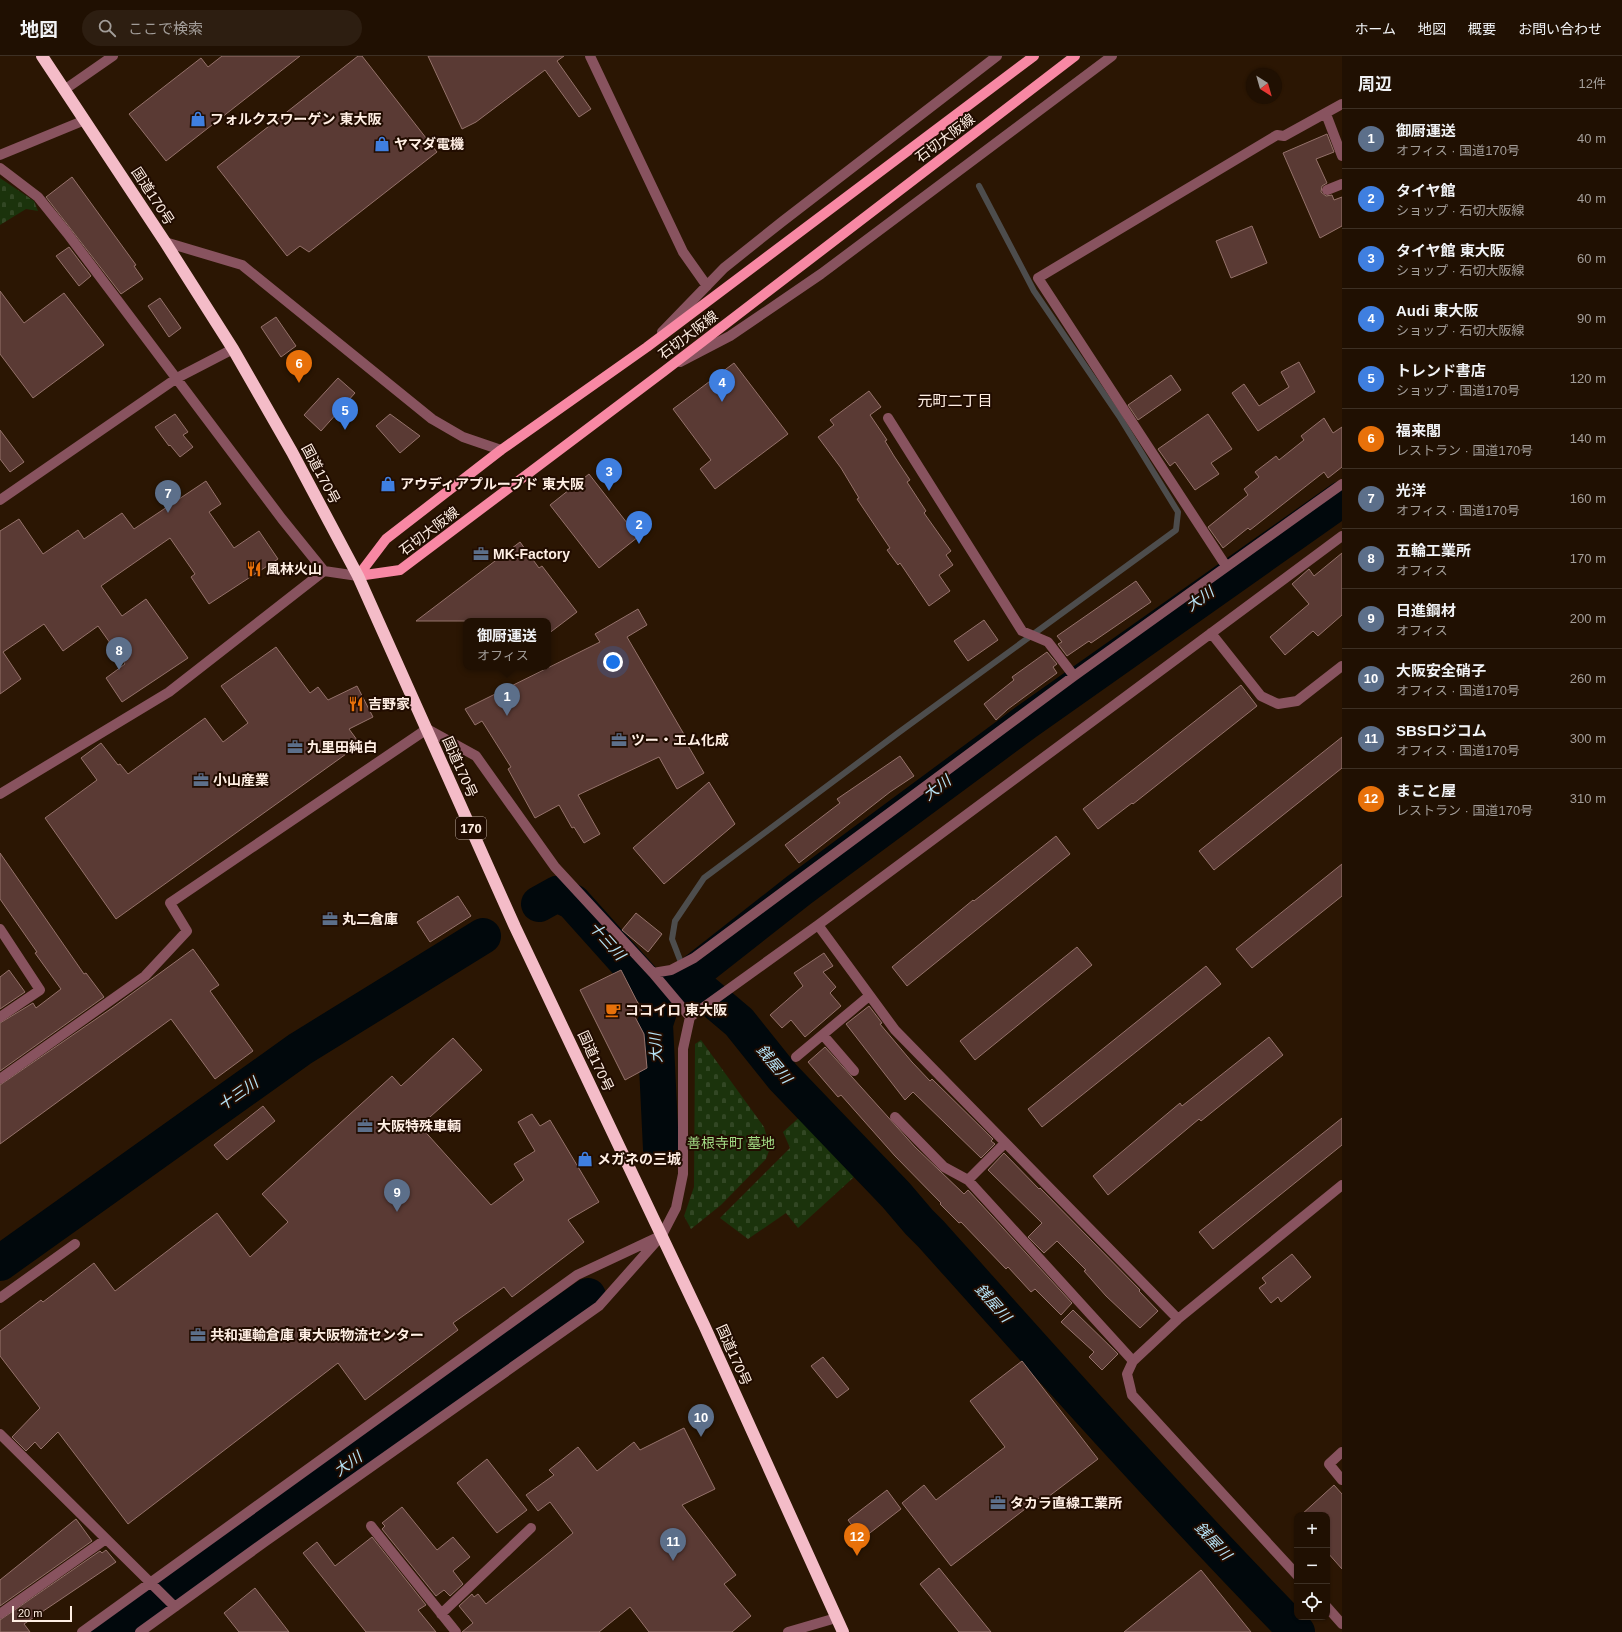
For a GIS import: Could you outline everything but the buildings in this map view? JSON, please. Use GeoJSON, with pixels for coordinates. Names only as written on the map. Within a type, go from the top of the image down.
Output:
{"type":"FeatureCollection","features":[{"type":"Feature","properties":{"kind":"highway","name":"国道170号"},"geometry":{"type":"LineString","coordinates":[[42,56],[165,242],[233,349],[292,452],[358,576],[515,927],[662,1235],[843,1632]]}},
{"type":"Feature","properties":{"kind":"main road","name":"石切大阪線"},"geometry":{"type":"LineString","coordinates":[[358,576],[386,539],[502,450],[647,348],[1034,56]]}},
{"type":"Feature","properties":{"kind":"main road","name":"石切大阪線"},"geometry":{"type":"LineString","coordinates":[[358,576],[400,570],[663,372],[1075,56]]}},
{"type":"Feature","properties":{"kind":"street"},"geometry":{"type":"LineString","coordinates":[[64,90],[113,56]]}},
{"type":"Feature","properties":{"kind":"street"},"geometry":{"type":"LineString","coordinates":[[590,56],[683,252],[706,286]]}},
{"type":"Feature","properties":{"kind":"street"},"geometry":{"type":"LineString","coordinates":[[647,348],[724,268],[997,56]]}},
{"type":"Feature","properties":{"kind":"street"},"geometry":{"type":"LineString","coordinates":[[663,372],[730,336],[821,274],[1112,56]]}},
{"type":"Feature","properties":{"kind":"street"},"geometry":{"type":"LineString","coordinates":[[1226,566],[1038,278],[1277,135],[1284,136],[1342,104]]}},
{"type":"Feature","properties":{"kind":"street"},"geometry":{"type":"LineString","coordinates":[[1326,114],[1342,156]]}},
{"type":"Feature","properties":{"kind":"street"},"geometry":{"type":"LineString","coordinates":[[0,155],[85,120]]}},
{"type":"Feature","properties":{"kind":"street"},"geometry":{"type":"LineString","coordinates":[[0,168],[38,197],[68,233],[178,378],[282,519],[324,571],[358,576]]}},
{"type":"Feature","properties":{"kind":"street"},"geometry":{"type":"LineString","coordinates":[[1327,190],[1342,184]]}},
{"type":"Feature","properties":{"kind":"street"},"geometry":{"type":"LineString","coordinates":[[165,242],[242,265],[432,419],[463,437],[502,450]]}},
{"type":"Feature","properties":{"kind":"street"},"geometry":{"type":"LineString","coordinates":[[0,500],[178,378],[233,349]]}},
{"type":"Feature","properties":{"kind":"street"},"geometry":{"type":"LineString","coordinates":[[888,418],[1022,631],[1048,642],[1074,676]]}},
{"type":"Feature","properties":{"kind":"street"},"geometry":{"type":"LineString","coordinates":[[656,977],[685,964],[1074,676],[1342,484]]}},
{"type":"Feature","properties":{"kind":"street"},"geometry":{"type":"LineString","coordinates":[[140,1632],[272,1536],[599,1306],[662,1235],[676,1208],[683,1174],[683,1049],[691,1013],[721,995],[818,925],[1342,536]]}},
{"type":"Feature","properties":{"kind":"street"},"geometry":{"type":"LineString","coordinates":[[0,794],[168,692],[324,571]]}},
{"type":"Feature","properties":{"kind":"street"},"geometry":{"type":"LineString","coordinates":[[1211,632],[1261,696],[1278,704],[1297,701],[1342,666]]}},
{"type":"Feature","properties":{"kind":"street"},"geometry":{"type":"LineString","coordinates":[[0,1079],[145,976],[187,931],[170,903],[427,729],[476,756],[555,866],[656,977],[691,1013]]}},
{"type":"Feature","properties":{"kind":"street"},"geometry":{"type":"LineString","coordinates":[[818,925],[895,1030],[1178,1319]]}},
{"type":"Feature","properties":{"kind":"street"},"geometry":{"type":"LineString","coordinates":[[0,929],[40,990],[0,1017]]}},
{"type":"Feature","properties":{"kind":"street"},"geometry":{"type":"LineString","coordinates":[[796,1057],[869,996]]}},
{"type":"Feature","properties":{"kind":"street"},"geometry":{"type":"LineString","coordinates":[[823,1035],[854,1071]]}},
{"type":"Feature","properties":{"kind":"street"},"geometry":{"type":"LineString","coordinates":[[895,1117],[944,1167],[968,1180],[1133,1361]]}},
{"type":"Feature","properties":{"kind":"street"},"geometry":{"type":"LineString","coordinates":[[968,1180],[1005,1143]]}},
{"type":"Feature","properties":{"kind":"street"},"geometry":{"type":"LineString","coordinates":[[1294,1572],[1132,1395],[1127,1374],[1133,1361],[1178,1319],[1342,1185]]}},
{"type":"Feature","properties":{"kind":"street"},"geometry":{"type":"LineString","coordinates":[[82,1632],[577,1276],[662,1235]]}},
{"type":"Feature","properties":{"kind":"street"},"geometry":{"type":"LineString","coordinates":[[0,1298],[75,1244]]}},
{"type":"Feature","properties":{"kind":"street"},"geometry":{"type":"LineString","coordinates":[[0,1434],[175,1607]]}},
{"type":"Feature","properties":{"kind":"street"},"geometry":{"type":"LineString","coordinates":[[1342,1452],[1328,1464],[1342,1480]]}},
{"type":"Feature","properties":{"kind":"street"},"geometry":{"type":"LineString","coordinates":[[371,1526],[456,1632]]}},
{"type":"Feature","properties":{"kind":"street"},"geometry":{"type":"LineString","coordinates":[[441,1614],[531,1528]]}},
{"type":"Feature","properties":{"kind":"street"},"geometry":{"type":"LineString","coordinates":[[0,1614],[106,1539]]}},
{"type":"Feature","properties":{"kind":"street"},"geometry":{"type":"LineString","coordinates":[[1330,1610],[1342,1624]]}},
{"type":"Feature","properties":{"kind":"street"},"geometry":{"type":"LineString","coordinates":[[788,1632],[836,1618]]}},
{"type":"Feature","properties":{"kind":"green space"},"geometry":{"type":"Polygon","coordinates":[[[0,178],[34,201],[38,211],[26,209],[0,225],[0,178]]]}},
{"type":"Feature","properties":{"kind":"green space","name":"善根寺町 墓地"},"geometry":{"type":"Polygon","coordinates":[[[701,1040],[764,1127],[770,1148],[766,1159],[721,1205],[691,1229],[684,1216],[694,1187],[695,1044],[701,1040]]]}},
{"type":"Feature","properties":{"kind":"green space"},"geometry":{"type":"Polygon","coordinates":[[[802,1115],[854,1177],[798,1228],[786,1213],[748,1239],[720,1218],[790,1148],[783,1132],[802,1115]]]}},
{"type":"Feature","properties":{"kind":"waterway"},"geometry":{"type":"LineString","coordinates":[[687,978],[672,939],[675,921],[704,878],[898,733],[1176,530],[1178,512],[1119,416],[1034,291],[979,186]]}},
{"type":"Feature","properties":{"kind":"waterway","name":"大川"},"geometry":{"type":"LineString","coordinates":[[661,1149],[655,1024],[663,999],[687,978],[799,890],[1026,722],[1342,499]]}},
{"type":"Feature","properties":{"kind":"waterway","name":"十三川"},"geometry":{"type":"LineString","coordinates":[[539,904],[557,894],[573,902],[650,988],[676,988]]}},
{"type":"Feature","properties":{"kind":"waterway","name":"十三川"},"geometry":{"type":"LineString","coordinates":[[0,1263],[300,1049],[483,936]]}},
{"type":"Feature","properties":{"kind":"waterway","name":"銭屋川"},"geometry":{"type":"LineString","coordinates":[[687,978],[739,1022],[783,1077],[896,1195],[1157,1485],[1297,1632]]}},
{"type":"Feature","properties":{"kind":"waterway","name":"大川"},"geometry":{"type":"LineString","coordinates":[[108,1632],[588,1296]]}},
{"type":"Feature","properties":{"kind":"place","name":"フォルクスワーゲン 東大阪"},"geometry":{"type":"Point","coordinates":[198,119]}},
{"type":"Feature","properties":{"kind":"place","name":"ヤマダ電機"},"geometry":{"type":"Point","coordinates":[382,144]}},
{"type":"Feature","properties":{"kind":"place","name":"福来閣"},"geometry":{"type":"Point","coordinates":[299,383]}},
{"type":"Feature","properties":{"kind":"place","name":"Audi 東大阪"},"geometry":{"type":"Point","coordinates":[722,402]}},
{"type":"Feature","properties":{"kind":"place","name":"トレンド書店"},"geometry":{"type":"Point","coordinates":[345,430]}},
{"type":"Feature","properties":{"kind":"place","name":"アウディアプルーブド 東大阪"},"geometry":{"type":"Point","coordinates":[388,484]}},
{"type":"Feature","properties":{"kind":"place","name":"タイヤ館 東大阪"},"geometry":{"type":"Point","coordinates":[609,491]}},
{"type":"Feature","properties":{"kind":"place","name":"光洋"},"geometry":{"type":"Point","coordinates":[168,513]}},
{"type":"Feature","properties":{"kind":"place","name":"タイヤ館"},"geometry":{"type":"Point","coordinates":[639,544]}},
{"type":"Feature","properties":{"kind":"place","name":"MK-Factory"},"geometry":{"type":"Point","coordinates":[481,554]}},
{"type":"Feature","properties":{"kind":"place","name":"風林火山"},"geometry":{"type":"Point","coordinates":[254,569]}},
{"type":"Feature","properties":{"kind":"place","name":"五輪工業所"},"geometry":{"type":"Point","coordinates":[119,670]}},
{"type":"Feature","properties":{"kind":"place","name":"吉野家"},"geometry":{"type":"Point","coordinates":[356,704]}},
{"type":"Feature","properties":{"kind":"place","name":"御厨運送"},"geometry":{"type":"Point","coordinates":[507,716]}},
{"type":"Feature","properties":{"kind":"place","name":"ツー・エム化成"},"geometry":{"type":"Point","coordinates":[619,740]}},
{"type":"Feature","properties":{"kind":"place","name":"九里田純白"},"geometry":{"type":"Point","coordinates":[295,747]}},
{"type":"Feature","properties":{"kind":"place","name":"小山産業"},"geometry":{"type":"Point","coordinates":[201,780]}},
{"type":"Feature","properties":{"kind":"place","name":"丸二倉庫"},"geometry":{"type":"Point","coordinates":[330,919]}},
{"type":"Feature","properties":{"kind":"place","name":"ココイロ 東大阪"},"geometry":{"type":"Point","coordinates":[613,1010]}},
{"type":"Feature","properties":{"kind":"place","name":"大阪特殊車輌"},"geometry":{"type":"Point","coordinates":[365,1126]}},
{"type":"Feature","properties":{"kind":"place","name":"メガネの三城"},"geometry":{"type":"Point","coordinates":[585,1159]}},
{"type":"Feature","properties":{"kind":"place","name":"日進鋼材"},"geometry":{"type":"Point","coordinates":[397,1212]}},
{"type":"Feature","properties":{"kind":"place","name":"共和運輸倉庫 東大阪物流センター"},"geometry":{"type":"Point","coordinates":[198,1335]}},
{"type":"Feature","properties":{"kind":"place","name":"大阪安全硝子"},"geometry":{"type":"Point","coordinates":[701,1437]}},
{"type":"Feature","properties":{"kind":"place","name":"タカラ直線工業所"},"geometry":{"type":"Point","coordinates":[998,1503]}},
{"type":"Feature","properties":{"kind":"place","name":"まこと屋"},"geometry":{"type":"Point","coordinates":[857,1556]}},
{"type":"Feature","properties":{"kind":"place","name":"SBSロジコム"},"geometry":{"type":"Point","coordinates":[673,1561]}},
{"type":"Feature","properties":{"kind":"district","name":"元町二丁目"},"geometry":{"type":"Point","coordinates":[955,401]}}]}
